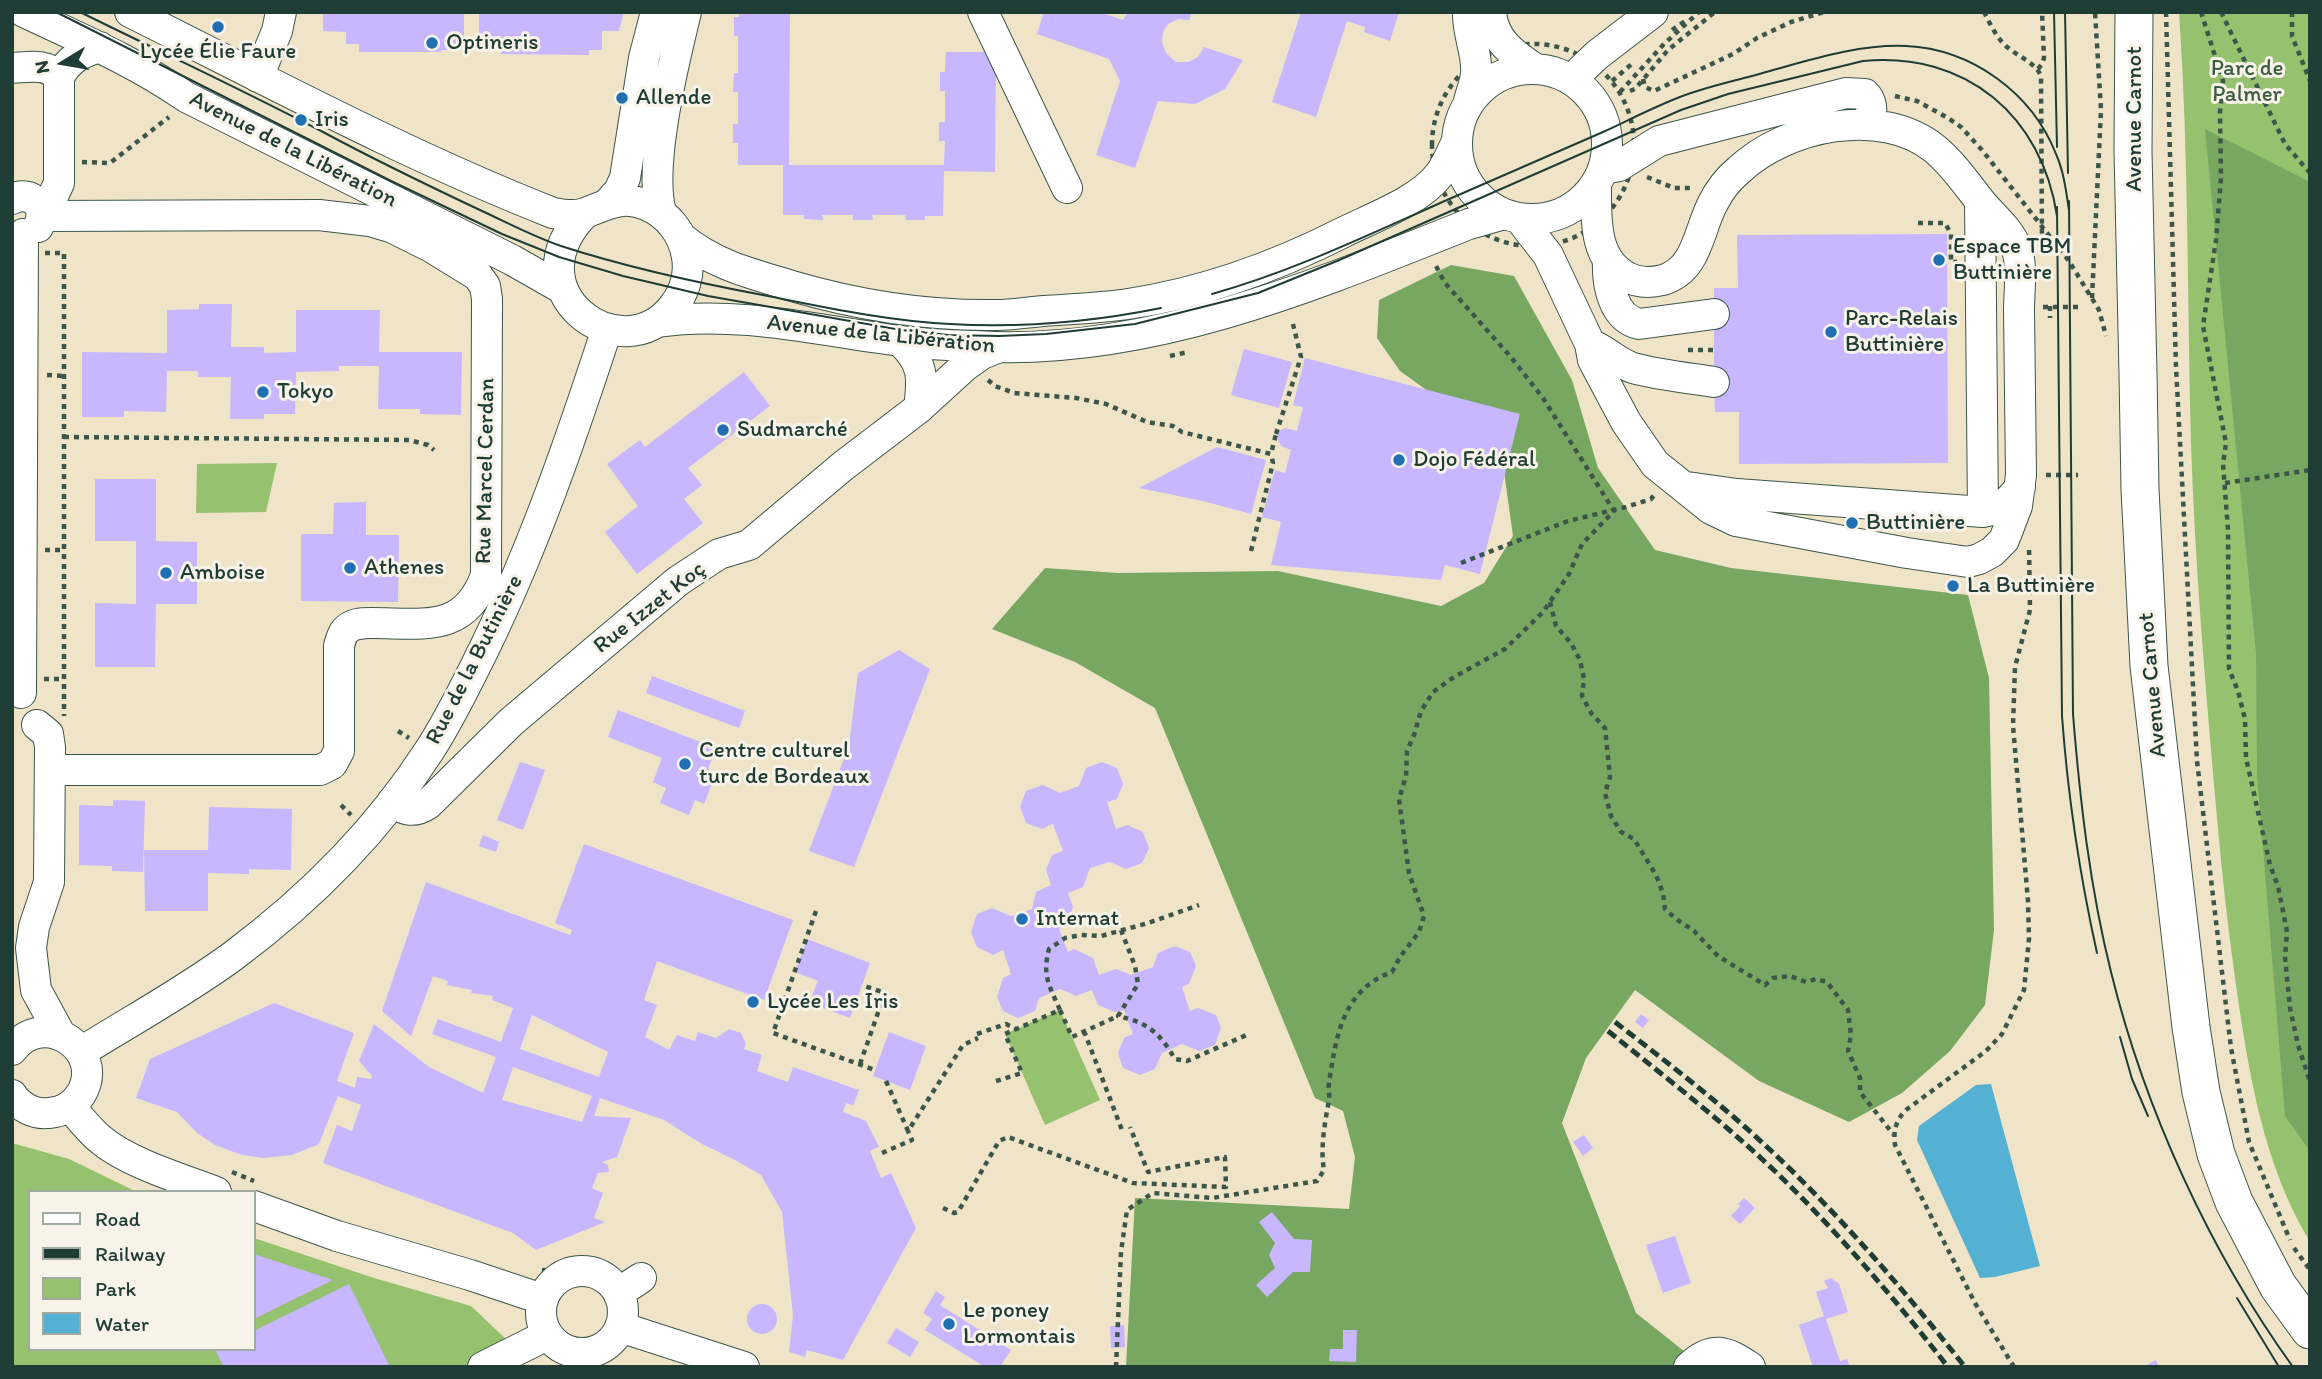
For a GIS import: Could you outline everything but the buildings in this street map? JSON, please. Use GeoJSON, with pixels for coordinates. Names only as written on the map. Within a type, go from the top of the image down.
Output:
{"type":"FeatureCollection","features":[{"type":"Feature","properties":{"kind":"main road","name":"Avenue Carnot"},"geometry":{"type":"LineString","coordinates":[[2148,14],[2133,151],[2140,489],[2149,666],[2168,845],[2199,1079],[2216,1154],[2234,1202],[2278,1286],[2310,1330]]}},
{"type":"Feature","properties":{"kind":"main road","name":"Avenue Carnot"},"geometry":{"type":"LineString","coordinates":[[2148,14],[2162,486],[2171,659],[2189,840],[2222,1085],[2235,1148],[2250,1194],[2295,1277],[2310,1297]]}},
{"type":"Feature","properties":{"kind":"street","name":"Avenue de la Libération"},"geometry":{"type":"LineString","coordinates":[[24,12],[157,76],[186,97],[512,260],[563,289]]}},
{"type":"Feature","properties":{"kind":"street"},"geometry":{"type":"LineString","coordinates":[[130,12],[479,184],[554,214],[567,216],[596,208],[627,201],[645,204],[661,212],[682,238],[688,258],[687,279],[678,301],[657,322],[624,331],[607,329],[588,320],[573,306],[563,289],[559,273],[561,246],[570,228],[596,208],[619,191],[625,178],[645,58],[656,12]]}},
{"type":"Feature","properties":{"kind":"street"},"geometry":{"type":"LineString","coordinates":[[258,77],[277,31],[281,12]]}},
{"type":"Feature","properties":{"kind":"street"},"geometry":{"type":"LineString","coordinates":[[661,212],[657,191],[660,150],[673,63],[685,12]]}},
{"type":"Feature","properties":{"kind":"street"},"geometry":{"type":"LineString","coordinates":[[983,12],[1067,188]]}},
{"type":"Feature","properties":{"kind":"street"},"geometry":{"type":"LineString","coordinates":[[1468,12],[1476,75],[1469,101],[1445,151],[1459,163],[1472,189],[1480,198],[1534,234],[1548,255],[1590,344],[1593,360],[1626,422],[1648,456],[1712,509],[1736,521],[1907,554],[1968,562],[1992,552],[2004,540],[2015,515],[2020,488],[2018,257],[2013,241],[1935,149],[1896,128],[1870,125],[1834,127],[1801,135],[1764,151],[1747,163],[1722,188],[1712,205],[1689,262],[1681,271],[1647,283],[1632,280],[1617,272],[1602,250],[1599,234],[1600,178],[1607,143],[1602,114],[1594,100],[1572,79],[1534,68],[1509,71],[1486,83],[1469,101]]}},
{"type":"Feature","properties":{"kind":"street"},"geometry":{"type":"LineString","coordinates":[[1491,12],[1495,32],[1501,41],[1516,56],[1534,68]]}},
{"type":"Feature","properties":{"kind":"street"},"geometry":{"type":"LineString","coordinates":[[1572,79],[1597,55],[1653,12]]}},
{"type":"Feature","properties":{"kind":"street"},"geometry":{"type":"LineString","coordinates":[[28,228],[53,196],[59,183],[59,77],[74,57],[100,47]]}},
{"type":"Feature","properties":{"kind":"street"},"geometry":{"type":"LineString","coordinates":[[12,68],[46,67],[59,77]]}},
{"type":"Feature","properties":{"kind":"street"},"geometry":{"type":"LineString","coordinates":[[1512,217],[1554,218],[1570,212],[1585,200],[1600,178],[1619,166],[1636,165],[1659,141],[1846,93],[1865,94],[1870,98],[1870,125]]}},
{"type":"Feature","properties":{"kind":"street","name":"Avenue de la Libération"},"geometry":{"type":"LineString","coordinates":[[682,238],[699,252],[744,272],[811,292],[855,301],[949,314],[998,316],[1105,307],[1213,284],[1329,239],[1408,199],[1430,184],[1438,176],[1445,151]]}},
{"type":"Feature","properties":{"kind":"street"},"geometry":{"type":"LineString","coordinates":[[12,199],[29,196],[39,204],[28,228],[17,694],[33,697],[37,701],[41,713],[38,726],[48,734],[49,881],[34,927],[31,948],[36,990],[86,1063],[84,1087],[70,1106],[59,1111],[35,1112],[24,1107],[12,1095]]}},
{"type":"Feature","properties":{"kind":"street"},"geometry":{"type":"LineString","coordinates":[[1980,202],[1983,512]]}},
{"type":"Feature","properties":{"kind":"street","name":"Rue Marcel Cerdan"},"geometry":{"type":"LineString","coordinates":[[28,228],[319,215],[370,221],[393,228],[431,247],[478,276],[485,286],[487,299],[486,575],[479,594],[466,610],[448,620],[358,623],[345,631],[339,646],[339,751],[332,764],[320,770],[50,770]]}},
{"type":"Feature","properties":{"kind":"street","name":"Avenue de la Libération"},"geometry":{"type":"LineString","coordinates":[[657,322],[687,318],[736,320],[808,327],[900,341],[998,347],[1096,341],[1179,326],[1261,303],[1469,224],[1512,217]]}},
{"type":"Feature","properties":{"kind":"street"},"geometry":{"type":"LineString","coordinates":[[1608,262],[1607,280],[1621,313],[1631,322],[1639,324],[1714,314]]}},
{"type":"Feature","properties":{"kind":"street","name":"Rue de la Butinière"},"geometry":{"type":"LineString","coordinates":[[70,1043],[178,995],[234,956],[288,911],[335,866],[392,802],[429,751],[459,699],[504,606],[549,499],[607,329]]}},
{"type":"Feature","properties":{"kind":"street"},"geometry":{"type":"LineString","coordinates":[[900,341],[918,362],[922,384],[919,408]]}},
{"type":"Feature","properties":{"kind":"street"},"geometry":{"type":"LineString","coordinates":[[1590,344],[1633,368],[1714,382]]}},
{"type":"Feature","properties":{"kind":"street","name":"Rue Izzet Koç"},"geometry":{"type":"LineString","coordinates":[[392,802],[402,809],[411,810],[419,810],[428,804],[511,722],[678,581],[719,554],[749,545],[843,466],[919,408],[965,366],[998,347]]}},
{"type":"Feature","properties":{"kind":"street"},"geometry":{"type":"LineString","coordinates":[[1678,482],[1737,494],[1983,512],[1997,510],[2020,488]]}},
{"type":"Feature","properties":{"kind":"street"},"geometry":{"type":"LineString","coordinates":[[12,1022],[12,1048]]}},
{"type":"Feature","properties":{"kind":"street"},"geometry":{"type":"LineString","coordinates":[[12,1048],[26,1037],[48,1032],[70,1043]]}},
{"type":"Feature","properties":{"kind":"street"},"geometry":{"type":"LineString","coordinates":[[70,1106],[99,1139],[112,1148],[211,1190]]}},
{"type":"Feature","properties":{"kind":"street"},"geometry":{"type":"LineString","coordinates":[[256,1207],[337,1236],[542,1299]]}},
{"type":"Feature","properties":{"kind":"street"},"geometry":{"type":"LineString","coordinates":[[580,1270],[630,1286],[620,1328],[613,1339],[604,1347],[578,1360],[547,1335],[542,1324],[542,1299],[558,1278],[580,1270]]}},
{"type":"Feature","properties":{"kind":"street"},"geometry":{"type":"LineString","coordinates":[[620,1328],[744,1367]]}},
{"type":"Feature","properties":{"kind":"street"},"geometry":{"type":"LineString","coordinates":[[483,1367],[547,1335]]}},
{"type":"Feature","properties":{"kind":"street"},"geometry":{"type":"LineString","coordinates":[[1692,1363],[1712,1352],[1729,1354],[1751,1367]]}},
{"type":"Feature","properties":{"kind":"path"},"geometry":{"type":"LineString","coordinates":[[1620,92],[1664,44],[1699,12]]}},
{"type":"Feature","properties":{"kind":"path"},"geometry":{"type":"LineString","coordinates":[[1630,91],[1668,50],[1716,12]]}},
{"type":"Feature","properties":{"kind":"path"},"geometry":{"type":"LineString","coordinates":[[1643,79],[1645,87],[1654,92],[1733,54],[1757,38],[1791,22],[1824,12]]}},
{"type":"Feature","properties":{"kind":"path"},"geometry":{"type":"LineString","coordinates":[[1984,12],[2003,43],[2038,69],[2041,76],[2042,241]]}},
{"type":"Feature","properties":{"kind":"path"},"geometry":{"type":"LineString","coordinates":[[2038,69],[2043,58],[2042,12]]}},
{"type":"Feature","properties":{"kind":"path"},"geometry":{"type":"LineString","coordinates":[[2092,299],[2101,110],[2095,12]]}},
{"type":"Feature","properties":{"kind":"path"},"geometry":{"type":"LineString","coordinates":[[2202,12],[2223,81],[2220,112],[2221,177],[2216,240],[2203,326],[2226,443],[2223,464],[2229,670],[2245,719],[2246,758],[2283,911],[2287,932],[2285,957],[2290,1008],[2310,1082]]}},
{"type":"Feature","properties":{"kind":"path"},"geometry":{"type":"LineString","coordinates":[[2221,12],[2285,144],[2310,173]]}},
{"type":"Feature","properties":{"kind":"path"},"geometry":{"type":"LineString","coordinates":[[2292,12],[2292,36],[2310,81]]}},
{"type":"Feature","properties":{"kind":"path"},"geometry":{"type":"LineString","coordinates":[[2148,14],[2176,367],[2197,761],[2231,1048],[2249,1142],[2292,1245],[2310,1270]]}},
{"type":"Feature","properties":{"kind":"path"},"geometry":{"type":"LineString","coordinates":[[1612,81],[1620,92],[1632,131],[1636,165],[1674,188],[1693,188],[1701,183]]}},
{"type":"Feature","properties":{"kind":"path"},"geometry":{"type":"LineString","coordinates":[[59,162],[110,163],[170,116]]}},
{"type":"Feature","properties":{"kind":"path"},"geometry":{"type":"LineString","coordinates":[[1424,166],[1445,151]]}},
{"type":"Feature","properties":{"kind":"path"},"geometry":{"type":"LineString","coordinates":[[1918,223],[1945,223],[1951,234],[1951,262],[1962,262]]}},
{"type":"Feature","properties":{"kind":"path"},"geometry":{"type":"LineString","coordinates":[[28,228],[64,253],[64,437],[38,726]]}},
{"type":"Feature","properties":{"kind":"path"},"geometry":{"type":"LineString","coordinates":[[1437,265],[1444,283],[1502,347],[1543,398],[1614,510]]}},
{"type":"Feature","properties":{"kind":"path"},"geometry":{"type":"LineString","coordinates":[[2050,306],[2050,318]]}},
{"type":"Feature","properties":{"kind":"path"},"geometry":{"type":"LineString","coordinates":[[1251,551],[1273,463],[1271,454],[1301,357],[1292,320]]}},
{"type":"Feature","properties":{"kind":"path"},"geometry":{"type":"LineString","coordinates":[[983,378],[1014,393],[1076,398],[1105,404],[1147,422],[1173,426],[1182,432],[1271,454]]}},
{"type":"Feature","properties":{"kind":"path"},"geometry":{"type":"LineString","coordinates":[[64,437],[409,440],[428,445],[434,450]]}},
{"type":"Feature","properties":{"kind":"path"},"geometry":{"type":"LineString","coordinates":[[2225,483],[2310,470]]}},
{"type":"Feature","properties":{"kind":"path"},"geometry":{"type":"LineString","coordinates":[[1461,563],[1567,521],[1651,499],[1678,482]]}},
{"type":"Feature","properties":{"kind":"path"},"geometry":{"type":"LineString","coordinates":[[1116,1367],[1121,1252],[1127,1210],[1153,1193],[1212,1198],[1317,1181],[1325,1170],[1322,1157],[1328,1087],[1338,1037],[1346,1013],[1359,991],[1374,978],[1392,972],[1399,957],[1419,932],[1424,916],[1409,873],[1399,799],[1406,776],[1407,751],[1421,711],[1433,692],[1505,649],[1543,612],[1569,574],[1582,544],[1614,510]]}},
{"type":"Feature","properties":{"kind":"path"},"geometry":{"type":"LineString","coordinates":[[2014,1367],[1975,1303],[1895,1144],[1894,1134],[1898,1118],[1906,1110],[1975,1059],[2002,1034],[2024,990],[2029,939],[2028,901],[2013,726],[2015,667],[2029,610],[2029,544]]}},
{"type":"Feature","properties":{"kind":"path"},"geometry":{"type":"LineString","coordinates":[[1550,601],[1556,626],[1571,643],[1580,660],[1584,679],[1582,696],[1591,713],[1605,728],[1610,776],[1605,793],[1611,816],[1622,832],[1634,839],[1656,875],[1665,909],[1694,931],[1718,956],[1765,985],[1773,978],[1790,976],[1806,982],[1816,979],[1827,982],[1848,1010],[1851,1035],[1847,1051],[1860,1078],[1860,1092],[1894,1134]]}},
{"type":"Feature","properties":{"kind":"path"},"geometry":{"type":"LineString","coordinates":[[1121,930],[1135,967],[1138,984],[1118,1016],[1072,1037],[1048,983],[1044,966],[1049,949],[1065,938],[1081,935],[1101,936],[1199,905]]}},
{"type":"Feature","properties":{"kind":"path"},"geometry":{"type":"LineString","coordinates":[[816,911],[773,1032],[875,1070]]}},
{"type":"Feature","properties":{"kind":"path"},"geometry":{"type":"LineString","coordinates":[[860,1064],[885,993],[862,985]]}},
{"type":"Feature","properties":{"kind":"path"},"geometry":{"type":"LineString","coordinates":[[996,1081],[1022,1073],[1005,1034],[1060,1010]]}},
{"type":"Feature","properties":{"kind":"path"},"geometry":{"type":"LineString","coordinates":[[1118,1016],[1143,1022],[1163,1039],[1175,1059],[1187,1061],[1250,1034]]}},
{"type":"Feature","properties":{"kind":"path"},"geometry":{"type":"LineString","coordinates":[[908,1131],[963,1045],[1006,1024],[1016,1029]]}},
{"type":"Feature","properties":{"kind":"path"},"geometry":{"type":"LineString","coordinates":[[1084,1031],[1122,1130]]}},
{"type":"Feature","properties":{"kind":"path"},"geometry":{"type":"LineString","coordinates":[[881,1153],[912,1140],[886,1081]]}},
{"type":"Feature","properties":{"kind":"path"},"geometry":{"type":"LineString","coordinates":[[943,1208],[958,1212],[999,1141],[1008,1137],[1133,1184],[1226,1187],[1225,1157],[1148,1172],[1130,1127]]}},
{"type":"Feature","properties":{"kind":"green space","name":"Parc de Palmer"},"geometry":{"type":"Polygon","coordinates":[[[2179,12],[2310,12],[2310,1242],[2280,1181],[2260,1118],[2241,1019],[2223,881],[2205,677],[2193,490],[2186,174],[2179,12]]]}},
{"type":"Feature","properties":{"kind":"green space"},"geometry":{"type":"Polygon","coordinates":[[[2205,129],[2310,182],[2310,1151],[2285,1116],[2257,775],[2256,653],[2205,129]]]}},
{"type":"Feature","properties":{"kind":"green space"},"geometry":{"type":"Polygon","coordinates":[[[1451,265],[1514,276],[1572,380],[1598,468],[1655,550],[1731,568],[1968,595],[1989,678],[1994,930],[1985,1005],[1950,1051],[1902,1093],[1849,1122],[1759,1081],[1635,990],[1586,1058],[1562,1123],[1636,1313],[1704,1367],[1126,1367],[1135,1198],[1349,1209],[1355,1157],[1343,1111],[1315,1098],[1155,708],[1075,662],[992,629],[1045,568],[1118,573],[1278,571],[1441,606],[1484,583],[1513,536],[1500,443],[1400,371],[1377,338],[1379,300],[1451,265]]]}},
{"type":"Feature","properties":{"kind":"green space"},"geometry":{"type":"Polygon","coordinates":[[[277,463],[266,512],[196,513],[197,464],[277,463]]]}},
{"type":"Feature","properties":{"kind":"green space"},"geometry":{"type":"Polygon","coordinates":[[[1060,1010],[1100,1100],[1045,1125],[1005,1034],[1060,1010]]]}},
{"type":"Feature","properties":{"kind":"green space"},"geometry":{"type":"Polygon","coordinates":[[[12,1143],[69,1159],[133,1190],[28,1190],[28,1351],[256,1351],[256,1239],[374,1278],[471,1306],[508,1341],[522,1367],[12,1367],[12,1143]]]}},
{"type":"Feature","properties":{"kind":"water"},"geometry":{"type":"Polygon","coordinates":[[[1991,1084],[2040,1266],[1980,1278],[1917,1140],[1919,1126],[1976,1085],[1991,1084]]]}},
{"type":"Feature","properties":{"kind":"tram line"},"geometry":{"type":"LineString","coordinates":[[56,12],[391,181],[502,234],[559,257],[623,276],[708,296],[901,330],[948,335],[1046,334],[1135,324],[1258,293],[1681,110],[1728,94],[1863,61],[1900,61],[1935,67],[1966,79],[1993,97],[2016,120],[2035,148],[2049,180],[2057,216]]}},
{"type":"Feature","properties":{"kind":"tram line"},"geometry":{"type":"LineString","coordinates":[[80,12],[521,230],[561,246],[612,261],[813,305],[927,322],[976,325],[1056,323],[1161,308]]}},
{"type":"Feature","properties":{"kind":"tram line"},"geometry":{"type":"LineString","coordinates":[[2054,12],[2057,147]]}},
{"type":"Feature","properties":{"kind":"tram line"},"geometry":{"type":"LineString","coordinates":[[2065,12],[2068,173]]}},
{"type":"Feature","properties":{"kind":"tram line"},"geometry":{"type":"LineString","coordinates":[[1212,294],[1331,251],[1686,95],[1817,58],[1888,46],[1930,49],[1954,56],[1997,78],[2015,94],[2032,112],[2056,154],[2069,210]]}},
{"type":"Feature","properties":{"kind":"tram line"},"geometry":{"type":"LineString","coordinates":[[2069,201],[2073,714],[2083,812],[2097,908],[2125,1024],[2162,1127],[2208,1228],[2234,1276],[2293,1367]]}},
{"type":"Feature","properties":{"kind":"tram line"},"geometry":{"type":"LineString","coordinates":[[2057,207],[2062,716],[2075,835],[2097,953]]}},
{"type":"Feature","properties":{"kind":"tram line"},"geometry":{"type":"LineString","coordinates":[[2120,1037],[2132,1079],[2148,1116]]}},
{"type":"Feature","properties":{"kind":"tram line"},"geometry":{"type":"LineString","coordinates":[[2237,1298],[2279,1367]]}},
{"type":"Feature","properties":{"kind":"railway"},"geometry":{"type":"LineString","coordinates":[[1615,1022],[1681,1073],[1804,1182],[1887,1272],[1965,1367]]}},
{"type":"Feature","properties":{"kind":"railway"},"geometry":{"type":"LineString","coordinates":[[1608,1031],[1708,1112],[1779,1176],[1859,1259],[1948,1367]]}},
{"type":"Feature","properties":{"kind":"place","name":"Lycée Élie Faure"},"geometry":{"type":"Point","coordinates":[218,27]}},
{"type":"Feature","properties":{"kind":"place","name":"Optineris"},"geometry":{"type":"Point","coordinates":[432,43]}},
{"type":"Feature","properties":{"kind":"place","name":"Allende"},"geometry":{"type":"Point","coordinates":[622,98]}},
{"type":"Feature","properties":{"kind":"place","name":"Iris"},"geometry":{"type":"Point","coordinates":[301,120]}},
{"type":"Feature","properties":{"kind":"place","name":"Espace TBM Buttinière"},"geometry":{"type":"Point","coordinates":[1939,260]}},
{"type":"Feature","properties":{"kind":"place","name":"Parc-Relais Buttinière"},"geometry":{"type":"Point","coordinates":[1831,332]}},
{"type":"Feature","properties":{"kind":"place","name":"Tokyo"},"geometry":{"type":"Point","coordinates":[263,392]}},
{"type":"Feature","properties":{"kind":"place","name":"Sudmarché"},"geometry":{"type":"Point","coordinates":[723,430]}},
{"type":"Feature","properties":{"kind":"place","name":"Dojo Fédéral"},"geometry":{"type":"Point","coordinates":[1399,460]}},
{"type":"Feature","properties":{"kind":"place","name":"Buttinière"},"geometry":{"type":"Point","coordinates":[1852,523]}},
{"type":"Feature","properties":{"kind":"place","name":"Athenes"},"geometry":{"type":"Point","coordinates":[350,568]}},
{"type":"Feature","properties":{"kind":"place","name":"Amboise"},"geometry":{"type":"Point","coordinates":[166,573]}},
{"type":"Feature","properties":{"kind":"place","name":"La Buttinière"},"geometry":{"type":"Point","coordinates":[1953,586]}},
{"type":"Feature","properties":{"kind":"place","name":"Centre culturel turc de Bordeaux"},"geometry":{"type":"Point","coordinates":[685,764]}},
{"type":"Feature","properties":{"kind":"place","name":"Internat"},"geometry":{"type":"Point","coordinates":[1022,919]}},
{"type":"Feature","properties":{"kind":"place","name":"Lycée Les Iris"},"geometry":{"type":"Point","coordinates":[753,1002]}},
{"type":"Feature","properties":{"kind":"place","name":"Le poney Lormontais"},"geometry":{"type":"Point","coordinates":[949,1324]}}]}
